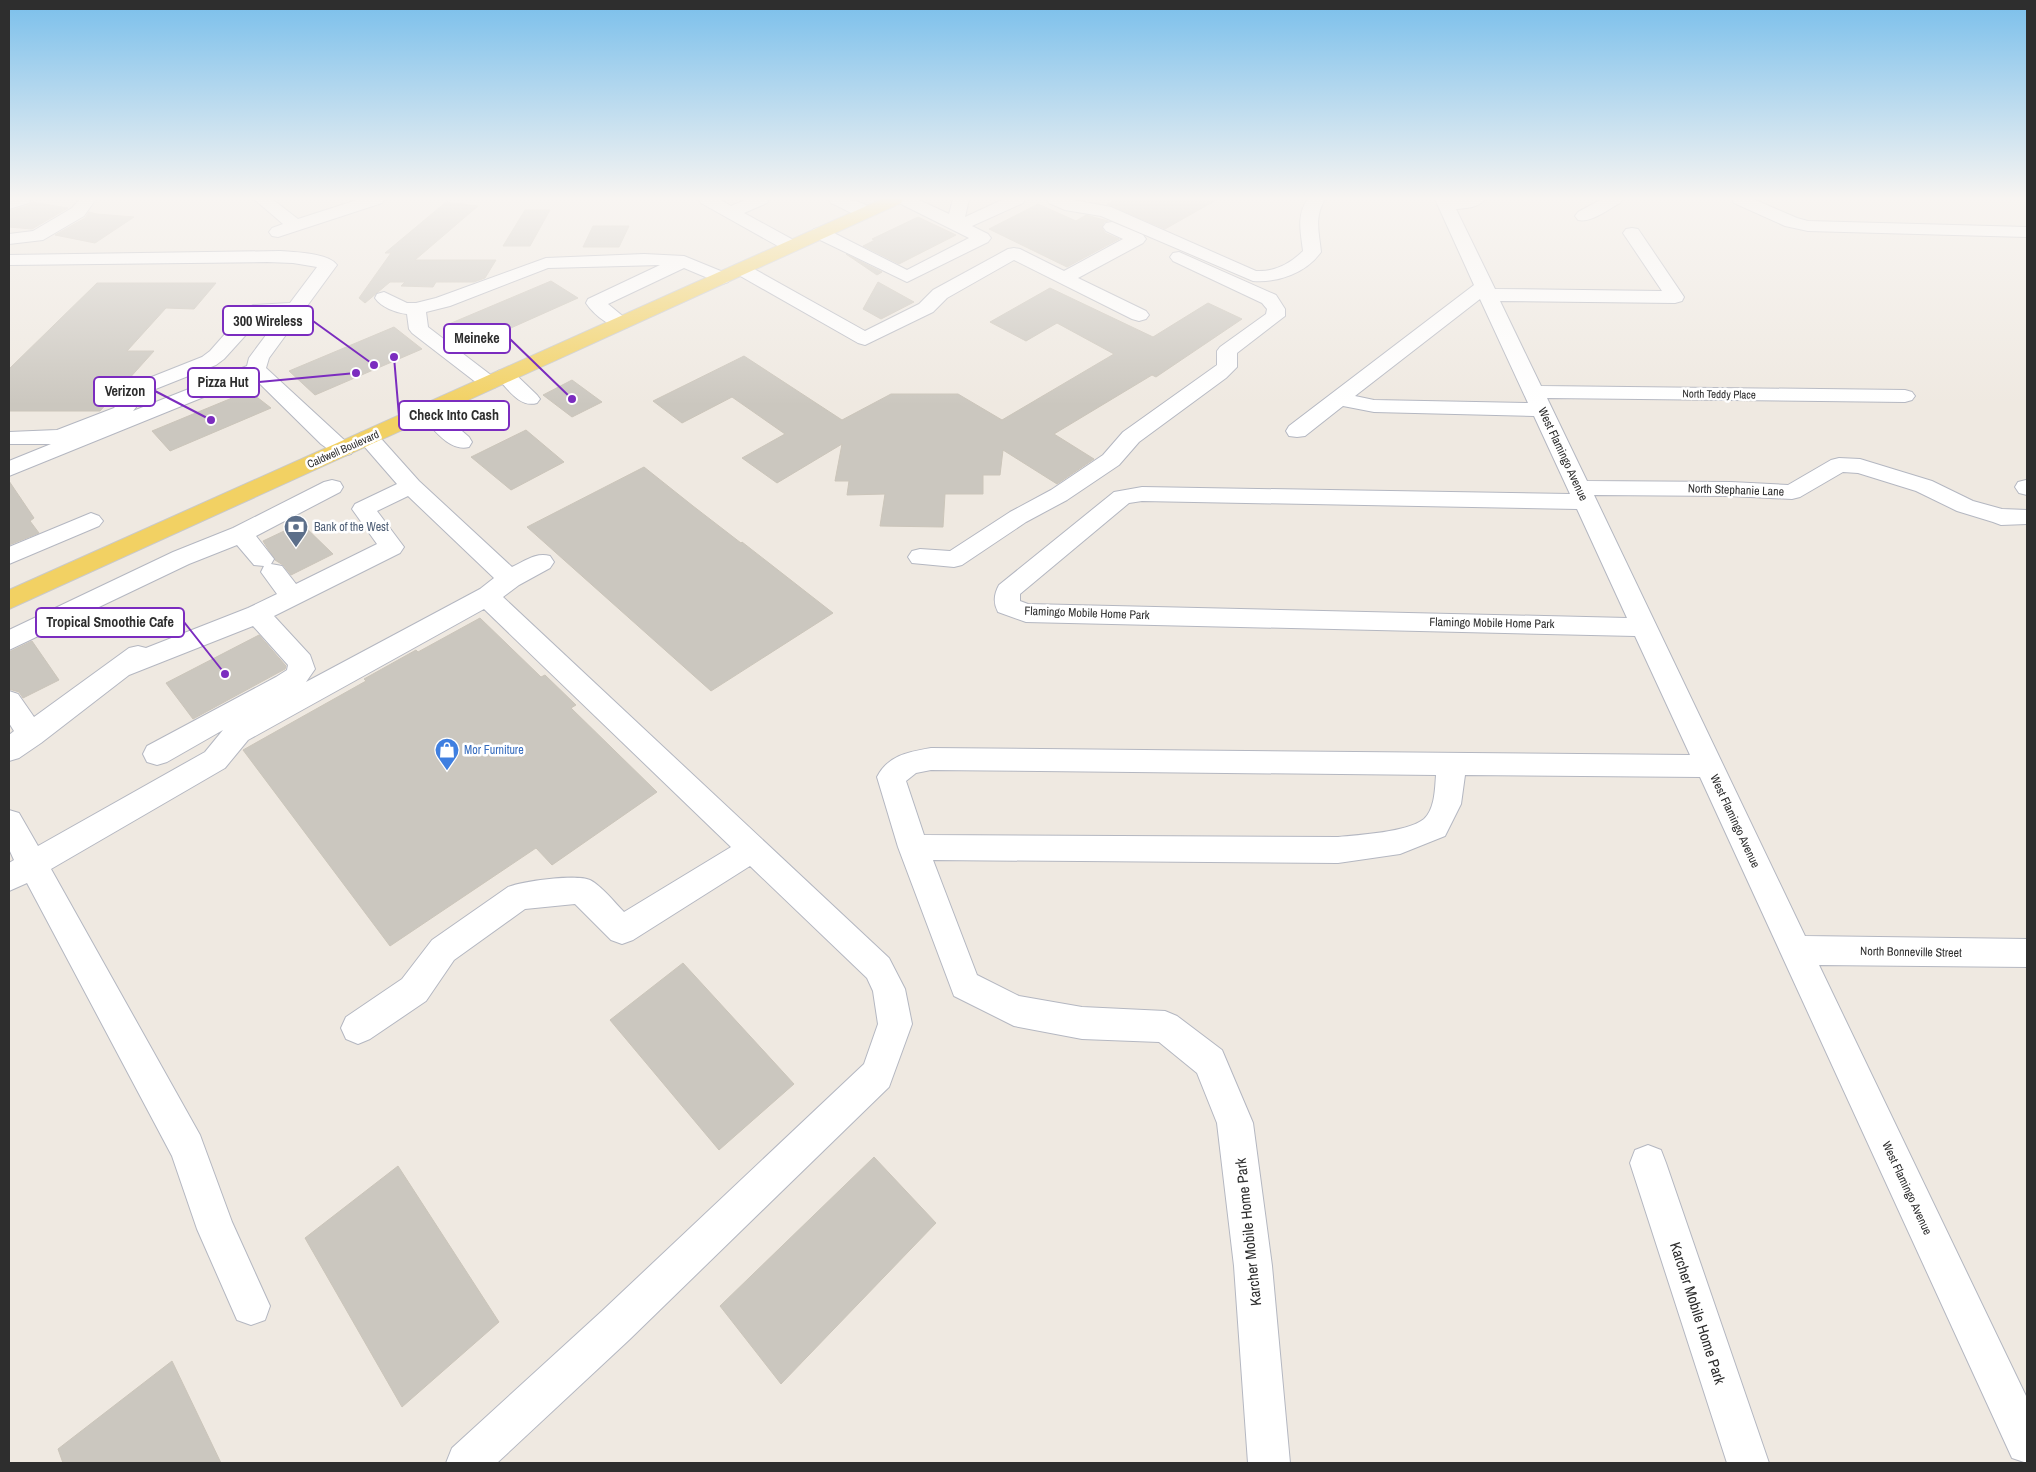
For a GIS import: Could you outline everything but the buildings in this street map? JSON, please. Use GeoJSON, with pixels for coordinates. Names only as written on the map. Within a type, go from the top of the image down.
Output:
{"type":"FeatureCollection","features":[{"type":"Feature","properties":{"kind":"main road","name":"Caldwell Boulevard"},"geometry":{"type":"LineString","coordinates":[[9,600],[744,268]]}},
{"type":"Feature","properties":{"kind":"street"},"geometry":{"type":"LineString","coordinates":[[9,469],[82,447],[256,368],[259,358],[327,268]]}},
{"type":"Feature","properties":{"kind":"street"},"geometry":{"type":"LineString","coordinates":[[384,298],[403,308],[416,309],[443,302],[536,268]]}},
{"type":"Feature","properties":{"kind":"street"},"geometry":{"type":"LineString","coordinates":[[621,323],[595,303],[670,268]]}},
{"type":"Feature","properties":{"kind":"street"},"geometry":{"type":"LineString","coordinates":[[699,268],[722,278]]}},
{"type":"Feature","properties":{"kind":"street"},"geometry":{"type":"LineString","coordinates":[[889,268],[940,294]]}},
{"type":"Feature","properties":{"kind":"street"},"geometry":{"type":"LineString","coordinates":[[907,277],[925,268]]}},
{"type":"Feature","properties":{"kind":"street"},"geometry":{"type":"LineString","coordinates":[[741,269],[865,339],[926,308],[940,294],[987,268]]}},
{"type":"Feature","properties":{"kind":"street"},"geometry":{"type":"LineString","coordinates":[[1043,268],[1139,315]]}},
{"type":"Feature","properties":{"kind":"street"},"geometry":{"type":"LineString","coordinates":[[1064,278],[1083,268]]}},
{"type":"Feature","properties":{"kind":"street"},"geometry":{"type":"LineString","coordinates":[[920,557],[954,558],[1018,517],[1059,495],[1111,460],[1131,437],[1227,367],[1227,350],[1275,316],[1276,309],[1269,299],[1203,268]]}},
{"type":"Feature","properties":{"kind":"street"},"geometry":{"type":"LineString","coordinates":[[1234,268],[1253,276],[1267,278],[1280,274],[1289,268]]}},
{"type":"Feature","properties":{"kind":"street","name":"West Flamingo Avenue"},"geometry":{"type":"LineString","coordinates":[[1475,268],[2027,1443]]}},
{"type":"Feature","properties":{"kind":"street"},"geometry":{"type":"LineString","coordinates":[[1297,431],[1486,291],[1675,297],[1655,268]]}},
{"type":"Feature","properties":{"kind":"street"},"geometry":{"type":"LineString","coordinates":[[9,438],[61,436],[121,412],[141,388],[209,361],[217,356],[255,312],[260,310],[297,309]]}},
{"type":"Feature","properties":{"kind":"street"},"geometry":{"type":"LineString","coordinates":[[416,309],[419,329],[530,399]]}},
{"type":"Feature","properties":{"kind":"street"},"geometry":{"type":"LineString","coordinates":[[256,368],[329,439],[343,449]]}},
{"type":"Feature","properties":{"kind":"street","name":"North Teddy Place"},"geometry":{"type":"LineString","coordinates":[[1538,401],[1905,396]]}},
{"type":"Feature","properties":{"kind":"street"},"geometry":{"type":"LineString","coordinates":[[1339,399],[1374,406],[1538,401]]}},
{"type":"Feature","properties":{"kind":"street"},"geometry":{"type":"LineString","coordinates":[[427,411],[461,442]]}},
{"type":"Feature","properties":{"kind":"street"},"geometry":{"type":"LineString","coordinates":[[368,438],[411,486],[510,579]]}},
{"type":"Feature","properties":{"kind":"street","name":"North Stephanie Lane"},"geometry":{"type":"LineString","coordinates":[[1582,495],[1792,492],[1839,465],[1860,466],[1924,486],[1965,506],[2001,517],[2027,517]]}},
{"type":"Feature","properties":{"kind":"street"},"geometry":{"type":"LineString","coordinates":[[9,484],[25,476],[47,472]]}},
{"type":"Feature","properties":{"kind":"street"},"geometry":{"type":"LineString","coordinates":[[9,750],[124,668],[257,614],[392,547],[363,508],[411,486]]}},
{"type":"Feature","properties":{"kind":"street"},"geometry":{"type":"LineString","coordinates":[[9,641],[181,558],[241,534],[332,487]]}},
{"type":"Feature","properties":{"kind":"street","name":"Flamingo Mobile Home Park"},"geometry":{"type":"LineString","coordinates":[[1582,495],[1142,494],[1122,497],[1008,591],[1007,606],[1026,613],[1644,627]]}},
{"type":"Feature","properties":{"kind":"street"},"geometry":{"type":"LineString","coordinates":[[9,556],[91,522]]}},
{"type":"Feature","properties":{"kind":"street"},"geometry":{"type":"LineString","coordinates":[[241,534],[292,596]]}},
{"type":"Feature","properties":{"kind":"street"},"geometry":{"type":"LineString","coordinates":[[21,871],[215,760],[238,732],[486,596],[510,579],[542,562]]}},
{"type":"Feature","properties":{"kind":"street"},"geometry":{"type":"LineString","coordinates":[[467,1463],[616,1325],[877,1076],[895,1024],[888,989],[878,968],[486,596]]}},
{"type":"Feature","properties":{"kind":"street"},"geometry":{"type":"LineString","coordinates":[[157,754],[285,684],[296,677],[302,669],[300,662],[257,614]]}},
{"type":"Feature","properties":{"kind":"street"},"geometry":{"type":"LineString","coordinates":[[9,701],[31,735]]}},
{"type":"Feature","properties":{"kind":"street"},"geometry":{"type":"LineString","coordinates":[[1452,763],[1447,804],[1435,827],[1400,842],[1338,850],[913,847],[891,777],[908,763],[941,759],[1452,763],[1709,766]]}},
{"type":"Feature","properties":{"kind":"street"},"geometry":{"type":"LineString","coordinates":[[9,822],[21,871],[187,1148],[216,1229],[251,1306]]}},
{"type":"Feature","properties":{"kind":"street","name":"Karcher Mobile Home Park"},"geometry":{"type":"LineString","coordinates":[[913,847],[965,985],[1014,1011],[1082,1023],[1165,1027],[1210,1062],[1235,1123],[1253,1266],[1269,1463]]}},
{"type":"Feature","properties":{"kind":"street"},"geometry":{"type":"LineString","coordinates":[[358,1028],[414,990],[443,950],[519,896],[582,890],[622,930],[753,849]]}},
{"type":"Feature","properties":{"kind":"street","name":"North Bonneville Street"},"geometry":{"type":"LineString","coordinates":[[1796,950],[2027,953]]}},
{"type":"Feature","properties":{"kind":"street","name":"Karcher Mobile Home Park"},"geometry":{"type":"LineString","coordinates":[[1648,1163],[1748,1463]]}},
{"type":"Feature","properties":{"kind":"place","name":"Check Into Cash"},"geometry":{"type":"Point","coordinates":[394,357]}},
{"type":"Feature","properties":{"kind":"place","name":"300 Wireless"},"geometry":{"type":"Point","coordinates":[374,365]}},
{"type":"Feature","properties":{"kind":"place","name":"Pizza Hut"},"geometry":{"type":"Point","coordinates":[356,373]}},
{"type":"Feature","properties":{"kind":"place","name":"Meineke"},"geometry":{"type":"Point","coordinates":[572,399]}},
{"type":"Feature","properties":{"kind":"place","name":"Verizon"},"geometry":{"type":"Point","coordinates":[211,420]}},
{"type":"Feature","properties":{"kind":"place","name":"Bank of the West"},"geometry":{"type":"Point","coordinates":[296,548]}},
{"type":"Feature","properties":{"kind":"place","name":"Tropical Smoothie Cafe"},"geometry":{"type":"Point","coordinates":[225,674]}},
{"type":"Feature","properties":{"kind":"place","name":"Mor Furniture"},"geometry":{"type":"Point","coordinates":[447,771]}}]}
